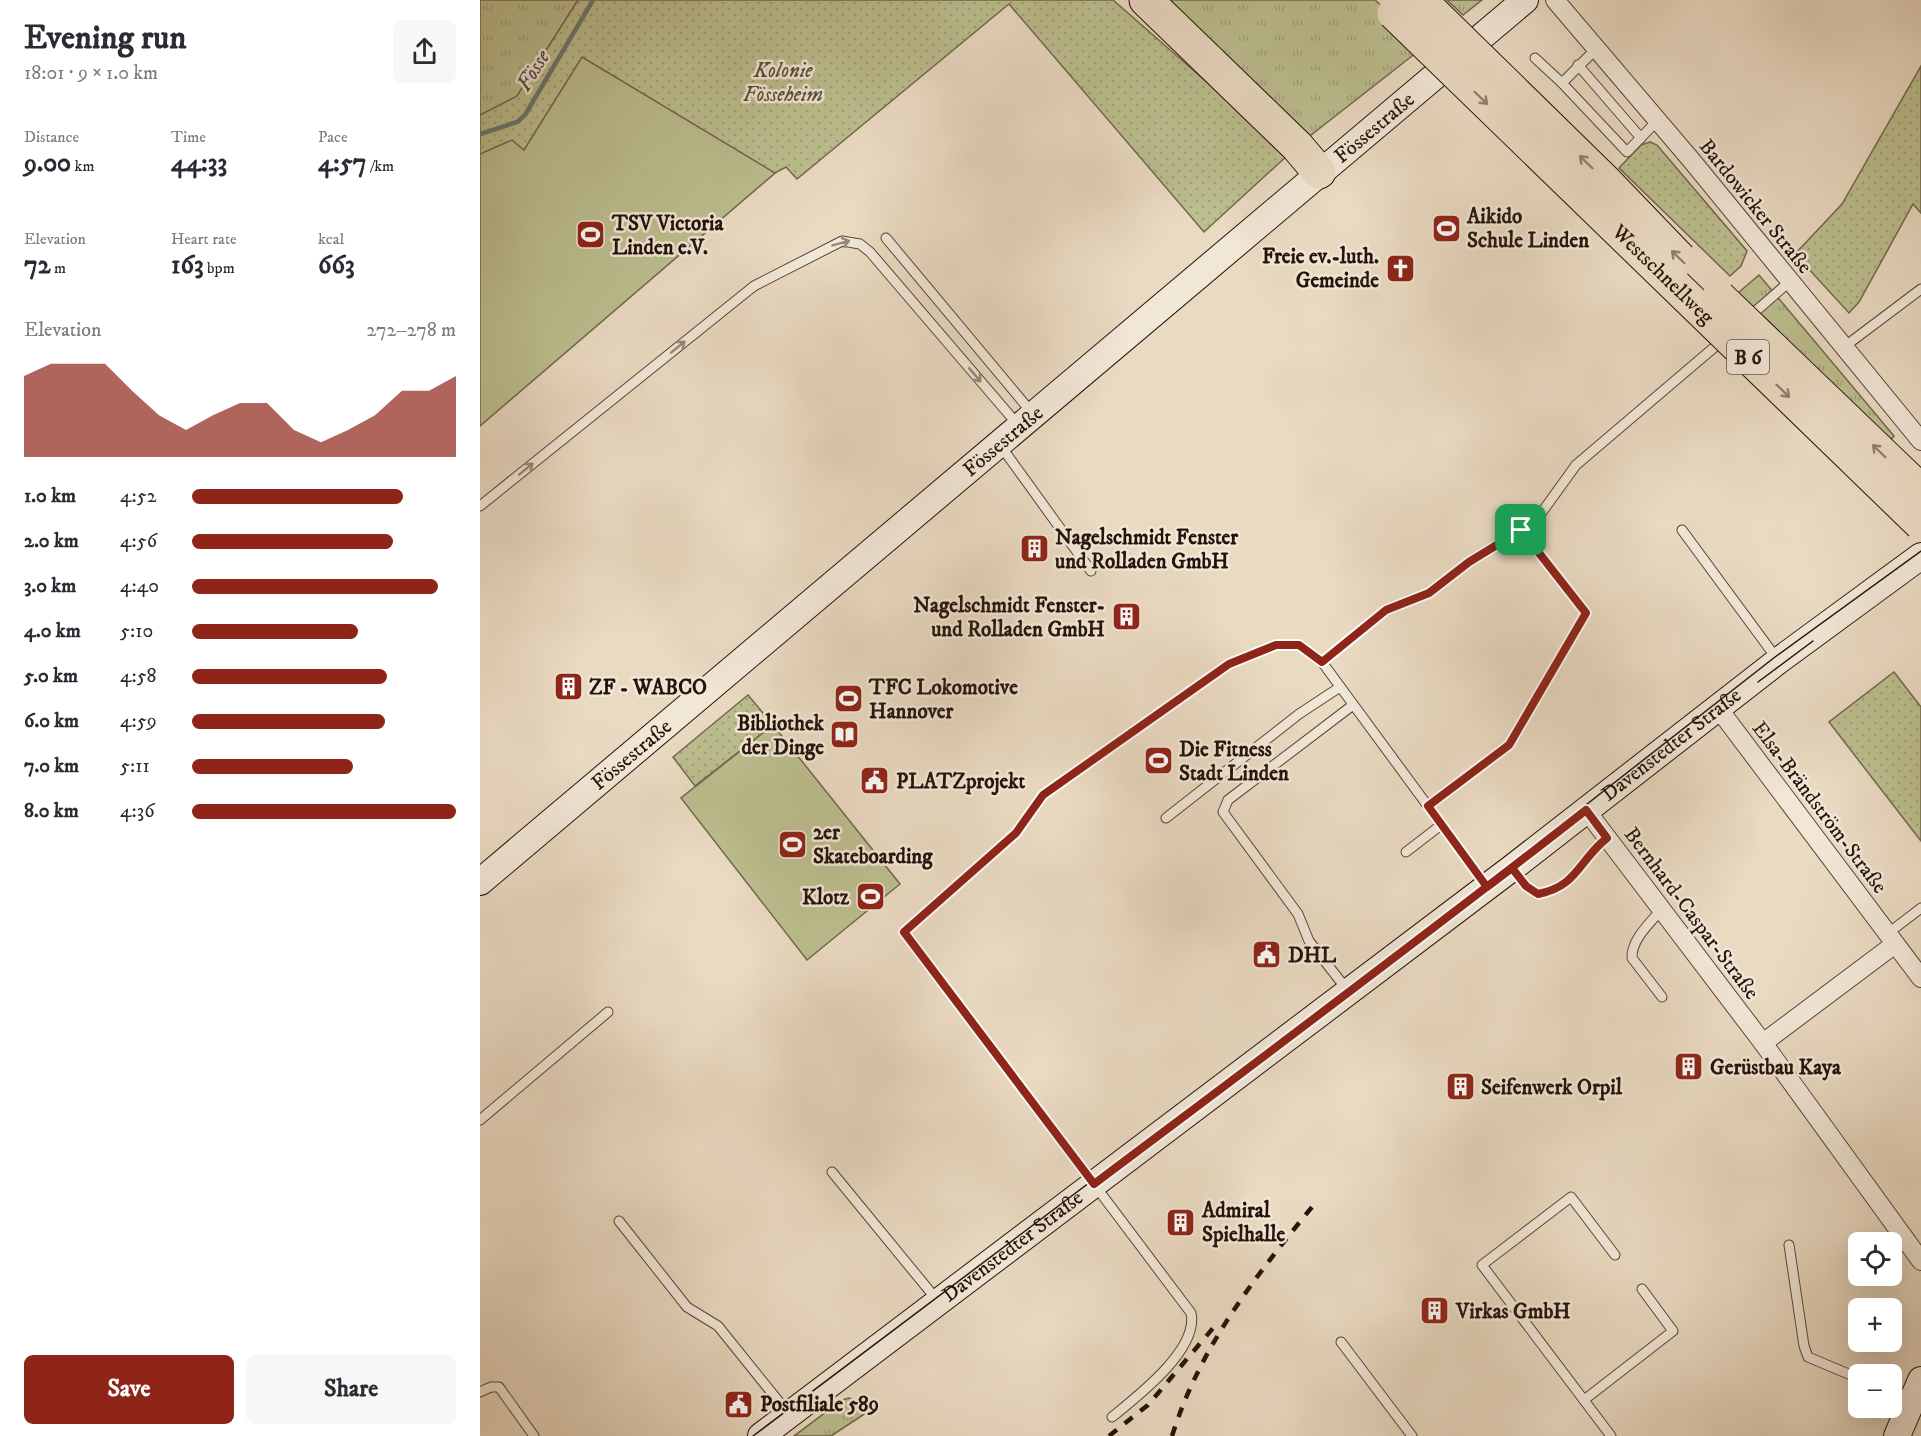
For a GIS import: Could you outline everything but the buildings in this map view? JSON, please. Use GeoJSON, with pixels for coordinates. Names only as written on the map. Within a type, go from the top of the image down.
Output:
{"type":"FeatureCollection","features":[{"type":"Feature","properties":{"kind":"highway"},"geometry":{"type":"LineString","coordinates":[[1146,0],[1297,146],[1319,172]]}},
{"type":"Feature","properties":{"kind":"highway","name":"Westschnellweg"},"geometry":{"type":"LineString","coordinates":[[1398,4],[1604,180],[1648,229],[1921,491]]}},
{"type":"Feature","properties":{"kind":"highway","name":"Westschnellweg"},"geometry":{"type":"LineString","coordinates":[[1398,4],[1921,524]]}},
{"type":"Feature","properties":{"kind":"street","name":"Fössestraße"},"geometry":{"type":"LineString","coordinates":[[480,882],[1028,422],[1319,172],[1525,0]]}},
{"type":"Feature","properties":{"kind":"street","name":"Bardowicker Straße"},"geometry":{"type":"LineString","coordinates":[[1555,0],[1658,121],[1921,441]]}},
{"type":"Feature","properties":{"kind":"street","name":"Davenstedter Straße"},"geometry":{"type":"LineString","coordinates":[[761,1436],[1512,868],[1778,661],[1921,556]]}},
{"type":"Feature","properties":{"kind":"street","name":"Elsa-Brändström-Straße"},"geometry":{"type":"LineString","coordinates":[[1718,708],[1921,978]]}},
{"type":"Feature","properties":{"kind":"street","name":"Bernhard-Caspar-Straße"},"geometry":{"type":"LineString","coordinates":[[1586,810],[1763,1043],[1921,1261]]}},
{"type":"Feature","properties":{"kind":"street"},"geometry":{"type":"LineString","coordinates":[[1763,1043],[1891,939]]}},
{"type":"Feature","properties":{"kind":"street"},"geometry":{"type":"LineString","coordinates":[[1897,1436],[1909,1390]]}},
{"type":"Feature","properties":{"kind":"lane"},"geometry":{"type":"LineString","coordinates":[[1562,83],[1597,48]]}},
{"type":"Feature","properties":{"kind":"lane"},"geometry":{"type":"LineString","coordinates":[[1535,58],[1562,83],[1627,152],[1658,121]]}},
{"type":"Feature","properties":{"kind":"lane"},"geometry":{"type":"LineString","coordinates":[[1578,65],[1641,138]]}},
{"type":"Feature","properties":{"kind":"lane"},"geometry":{"type":"LineString","coordinates":[[886,238],[1028,422]]}},
{"type":"Feature","properties":{"kind":"lane"},"geometry":{"type":"LineString","coordinates":[[480,506],[754,286],[842,241],[860,244],[870,252],[1028,422]]}},
{"type":"Feature","properties":{"kind":"lane"},"geometry":{"type":"LineString","coordinates":[[1322,662],[1386,610],[1429,593],[1469,562],[1537,519],[1576,465],[1789,282]]}},
{"type":"Feature","properties":{"kind":"lane"},"geometry":{"type":"LineString","coordinates":[[1844,347],[1921,289]]}},
{"type":"Feature","properties":{"kind":"lane"},"geometry":{"type":"LineString","coordinates":[[1000,445],[1091,571]]}},
{"type":"Feature","properties":{"kind":"lane"},"geometry":{"type":"LineString","coordinates":[[1428,806],[1485,760],[1509,745],[1586,613],[1521,530]]}},
{"type":"Feature","properties":{"kind":"lane"},"geometry":{"type":"LineString","coordinates":[[1682,530],[1778,661]]}},
{"type":"Feature","properties":{"kind":"lane"},"geometry":{"type":"LineString","coordinates":[[1112,1417],[1150,1386],[1185,1344],[1193,1324],[1186,1304],[904,932],[1016,833],[1043,795],[1229,664],[1276,645],[1299,645],[1322,662],[1487,887]]}},
{"type":"Feature","properties":{"kind":"lane"},"geometry":{"type":"LineString","coordinates":[[1166,818],[1299,714],[1340,687]]}},
{"type":"Feature","properties":{"kind":"lane"},"geometry":{"type":"LineString","coordinates":[[1348,992],[1309,941],[1298,914],[1223,812],[1228,800],[1353,705]]}},
{"type":"Feature","properties":{"kind":"lane"},"geometry":{"type":"LineString","coordinates":[[1406,852],[1441,825]]}},
{"type":"Feature","properties":{"kind":"lane"},"geometry":{"type":"LineString","coordinates":[[1512,868],[1526,886],[1538,894],[1556,890],[1575,876],[1592,850],[1607,838]]}},
{"type":"Feature","properties":{"kind":"lane"},"geometry":{"type":"LineString","coordinates":[[1891,939],[1921,908]]}},
{"type":"Feature","properties":{"kind":"lane"},"geometry":{"type":"LineString","coordinates":[[1661,910],[1647,926],[1632,951],[1632,958],[1662,997]]}},
{"type":"Feature","properties":{"kind":"lane"},"geometry":{"type":"LineString","coordinates":[[480,1120],[608,1012]]}},
{"type":"Feature","properties":{"kind":"lane"},"geometry":{"type":"LineString","coordinates":[[832,1172],[939,1302]]}},
{"type":"Feature","properties":{"kind":"lane"},"geometry":{"type":"LineString","coordinates":[[1611,1436],[1482,1265],[1571,1197],[1615,1255]]}},
{"type":"Feature","properties":{"kind":"lane"},"geometry":{"type":"LineString","coordinates":[[619,1221],[687,1308],[718,1326],[789,1415]]}},
{"type":"Feature","properties":{"kind":"lane"},"geometry":{"type":"LineString","coordinates":[[1789,1245],[1804,1346],[1808,1357],[1848,1374]]}},
{"type":"Feature","properties":{"kind":"lane"},"geometry":{"type":"LineString","coordinates":[[1584,1400],[1673,1331],[1642,1289]]}},
{"type":"Feature","properties":{"kind":"lane"},"geometry":{"type":"LineString","coordinates":[[1341,1342],[1412,1436]]}},
{"type":"Feature","properties":{"kind":"lane"},"geometry":{"type":"LineString","coordinates":[[480,1392],[491,1387],[500,1387],[534,1436]]}},
{"type":"Feature","properties":{"kind":"green space"},"geometry":{"type":"Polygon","coordinates":[[[480,0],[578,0],[517,97],[483,116],[480,115],[480,0]]]}},
{"type":"Feature","properties":{"kind":"green space","name":"Kolonie Fösseheim"},"geometry":{"type":"Polygon","coordinates":[[[578,0],[1113,0],[1289,154],[1204,232],[1009,4],[797,179],[786,167],[775,173],[523,150],[480,154],[480,115],[517,96],[578,0]]]}},
{"type":"Feature","properties":{"kind":"green space"},"geometry":{"type":"Polygon","coordinates":[[[1146,0],[1375,0],[1426,45],[1297,146],[1146,0]]]}},
{"type":"Feature","properties":{"kind":"green space"},"geometry":{"type":"Polygon","coordinates":[[[1447,0],[1482,0],[1463,15],[1447,0]]]}},
{"type":"Feature","properties":{"kind":"green space","name":"TSV Victoria Linden e.V."},"geometry":{"type":"Polygon","coordinates":[[[582,57],[775,173],[480,426],[480,154],[512,140],[524,150],[582,57]]]}},
{"type":"Feature","properties":{"kind":"green space"},"geometry":{"type":"Polygon","coordinates":[[[1921,66],[1921,213],[1913,204],[1859,302],[1849,313],[1795,254],[1842,204],[1921,66]]]}},
{"type":"Feature","properties":{"kind":"green space"},"geometry":{"type":"Polygon","coordinates":[[[1650,142],[1657,145],[1747,251],[1741,266],[1730,276],[1619,168],[1641,145],[1650,142]]]}},
{"type":"Feature","properties":{"kind":"green space"},"geometry":{"type":"Polygon","coordinates":[[[1759,275],[1894,436],[1889,442],[1738,293],[1759,275]]]}},
{"type":"Feature","properties":{"kind":"green space"},"geometry":{"type":"Polygon","coordinates":[[[1894,672],[1921,707],[1921,841],[1829,722],[1894,672]]]}},
{"type":"Feature","properties":{"kind":"green space"},"geometry":{"type":"Polygon","coordinates":[[[748,695],[773,725],[695,786],[673,757],[748,695]]]}},
{"type":"Feature","properties":{"kind":"green space","name":"2er Skateboarding"},"geometry":{"type":"Polygon","coordinates":[[[773,725],[900,884],[807,960],[681,798],[773,725]]]}},
{"type":"Feature","properties":{"kind":"green space"},"geometry":{"type":"Polygon","coordinates":[[[849,1398],[859,1403],[866,1413],[831,1436],[794,1436],[842,1400],[849,1398]]]}},
{"type":"Feature","properties":{"kind":"waterway","name":"Fösse"},"geometry":{"type":"LineString","coordinates":[[480,134],[517,122],[525,115],[593,0]]}},
{"type":"Feature","properties":{"kind":"tram line"},"geometry":{"type":"LineString","coordinates":[[753,1436],[1458,905],[1775,657],[1921,551]]}},
{"type":"Feature","properties":{"kind":"tram line"},"geometry":{"type":"LineString","coordinates":[[1758,682],[1813,641]]}},
{"type":"Feature","properties":{"kind":"railway"},"geometry":{"type":"LineString","coordinates":[[1172,1436],[1184,1404],[1213,1343],[1250,1287],[1312,1207]]}},
{"type":"Feature","properties":{"kind":"railway"},"geometry":{"type":"LineString","coordinates":[[1109,1436],[1148,1405],[1214,1327]]}},
{"type":"Feature","properties":{"kind":"place","name":"Aikido Schule Linden"},"geometry":{"type":"Point","coordinates":[1446,228]}},
{"type":"Feature","properties":{"kind":"place","name":"TSV Victoria Linden e.V."},"geometry":{"type":"Point","coordinates":[591,235]}},
{"type":"Feature","properties":{"kind":"place","name":"Freie ev.-luth. Gemeinde"},"geometry":{"type":"Point","coordinates":[1400,268]}},
{"type":"Feature","properties":{"kind":"place","name":"Nagelschmidt Fenster und Rolladen GmbH"},"geometry":{"type":"Point","coordinates":[1034,549]}},
{"type":"Feature","properties":{"kind":"place","name":"Nagelschmidt Fenster- und Rolladen GmbH"},"geometry":{"type":"Point","coordinates":[1126,617]}},
{"type":"Feature","properties":{"kind":"place","name":"ZF - WABCO"},"geometry":{"type":"Point","coordinates":[568,687]}},
{"type":"Feature","properties":{"kind":"place","name":"TFC Lokomotive Hannover"},"geometry":{"type":"Point","coordinates":[848,699]}},
{"type":"Feature","properties":{"kind":"place","name":"Bibliothek der Dinge"},"geometry":{"type":"Point","coordinates":[845,735]}},
{"type":"Feature","properties":{"kind":"place","name":"Die Fitness Stadt Linden"},"geometry":{"type":"Point","coordinates":[1158,761]}},
{"type":"Feature","properties":{"kind":"place","name":"PLATZprojekt"},"geometry":{"type":"Point","coordinates":[875,781]}},
{"type":"Feature","properties":{"kind":"place","name":"2er Skateboarding"},"geometry":{"type":"Point","coordinates":[792,844]}},
{"type":"Feature","properties":{"kind":"place","name":"Klotz"},"geometry":{"type":"Point","coordinates":[870,897]}},
{"type":"Feature","properties":{"kind":"place","name":"DHL"},"geometry":{"type":"Point","coordinates":[1267,955]}},
{"type":"Feature","properties":{"kind":"place","name":"Gerüstbau Kaya"},"geometry":{"type":"Point","coordinates":[1689,1067]}},
{"type":"Feature","properties":{"kind":"place","name":"Seifenwerk Orpil"},"geometry":{"type":"Point","coordinates":[1460,1087]}},
{"type":"Feature","properties":{"kind":"place","name":"Admiral Spielhalle"},"geometry":{"type":"Point","coordinates":[1181,1222]}},
{"type":"Feature","properties":{"kind":"place","name":"Virkas GmbH"},"geometry":{"type":"Point","coordinates":[1435,1311]}},
{"type":"Feature","properties":{"kind":"place","name":"Postfiliale 589"},"geometry":{"type":"Point","coordinates":[739,1404]}},
{"type":"Feature","properties":{"kind":"route"},"geometry":{"type":"LineString","coordinates":[[1521,530],[1469,562],[1429,593],[1386,610],[1322,662],[1299,645],[1276,645],[1229,664],[1043,795],[1016,833],[904,932],[1094,1184],[1445,918],[1512,868],[1586,810],[1607,838],[1592,850],[1575,876],[1556,890],[1538,894],[1526,886],[1512,868],[1487,887],[1474,870],[1441,825],[1428,806],[1509,745],[1586,613],[1521,530]]}}]}
